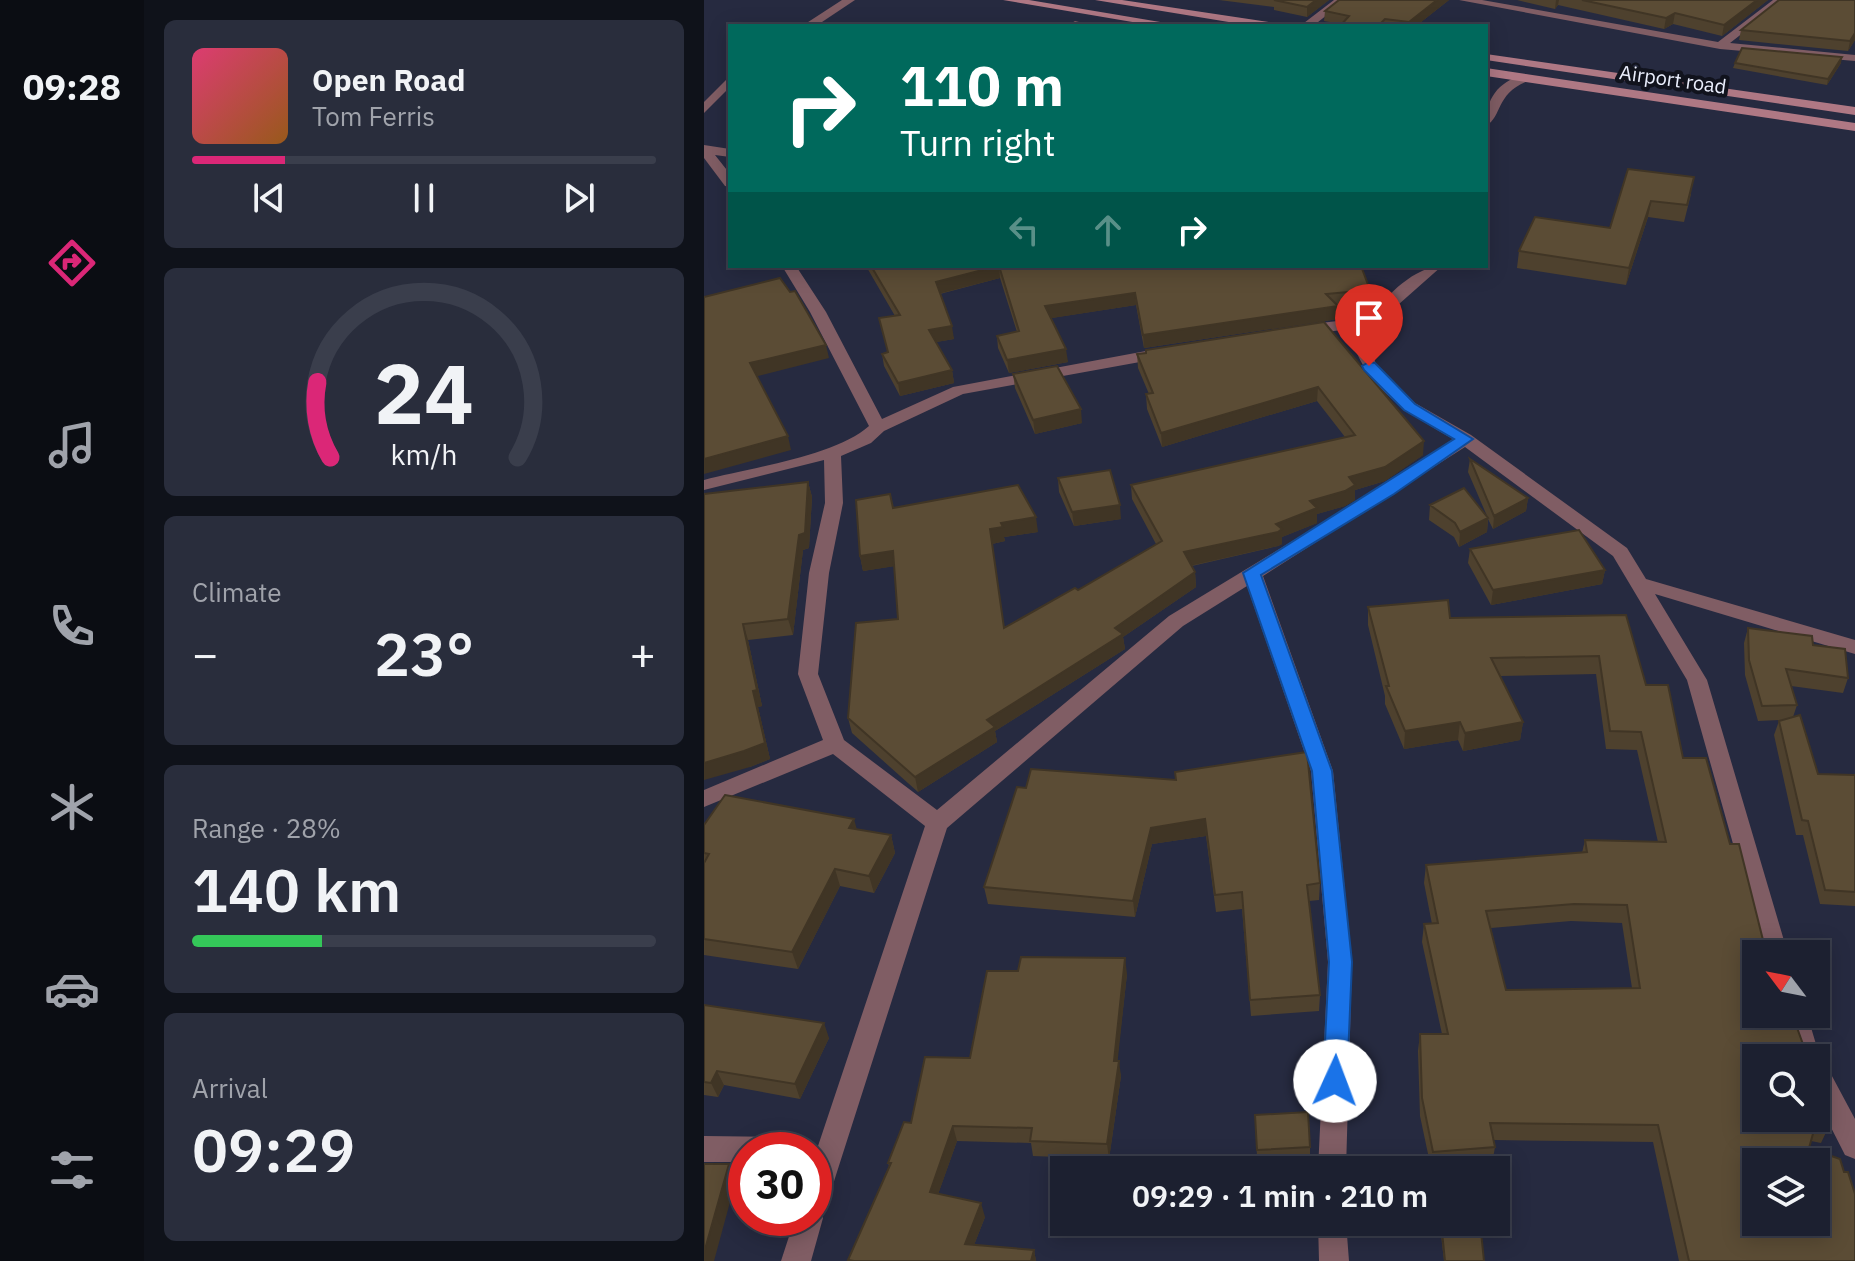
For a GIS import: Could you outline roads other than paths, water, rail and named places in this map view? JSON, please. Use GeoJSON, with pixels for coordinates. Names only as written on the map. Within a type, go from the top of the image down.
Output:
{"type":"FeatureCollection","features":[{"type":"Feature","properties":{"kind":"main road"},"geometry":{"type":"LineString","coordinates":[[1008,0],[1166,24]]}},
{"type":"Feature","properties":{"kind":"main road"},"geometry":{"type":"LineString","coordinates":[[1100,0],[1262,24]]}},
{"type":"Feature","properties":{"kind":"main road","name":"Airport road"},"geometry":{"type":"LineString","coordinates":[[1488,57],[1855,111]]}},
{"type":"Feature","properties":{"kind":"main road","name":"Airport road"},"geometry":{"type":"LineString","coordinates":[[1488,72],[1855,127]]}},
{"type":"Feature","properties":{"kind":"street"},"geometry":{"type":"LineString","coordinates":[[811,24],[850,0]]}},
{"type":"Feature","properties":{"kind":"street"},"geometry":{"type":"LineString","coordinates":[[1309,24],[1341,0]]}},
{"type":"Feature","properties":{"kind":"street"},"geometry":{"type":"LineString","coordinates":[[1464,0],[1720,46],[1855,58]]}},
{"type":"Feature","properties":{"kind":"street"},"geometry":{"type":"LineString","coordinates":[[1517,8],[1531,0]]}},
{"type":"Feature","properties":{"kind":"street"},"geometry":{"type":"LineString","coordinates":[[1720,46],[1780,0]]}},
{"type":"Feature","properties":{"kind":"street"},"geometry":{"type":"LineString","coordinates":[[1488,116],[1495,95],[1512,82],[1524,78]]}},
{"type":"Feature","properties":{"kind":"street"},"geometry":{"type":"LineString","coordinates":[[704,109],[728,82]]}},
{"type":"Feature","properties":{"kind":"street"},"geometry":{"type":"LineString","coordinates":[[704,150],[728,153]]}},
{"type":"Feature","properties":{"kind":"street"},"geometry":{"type":"LineString","coordinates":[[704,150],[728,180]]}},
{"type":"Feature","properties":{"kind":"street"},"geometry":{"type":"LineString","coordinates":[[790,268],[818,312],[878,427]]}},
{"type":"Feature","properties":{"kind":"street"},"geometry":{"type":"LineString","coordinates":[[1433,268],[1384,309],[1361,344],[1369,366],[1409,407],[1465,439],[1620,552],[1697,680],[1772,940]]}},
{"type":"Feature","properties":{"kind":"street"},"geometry":{"type":"LineString","coordinates":[[1292,331],[1376,321]]}},
{"type":"Feature","properties":{"kind":"street"},"geometry":{"type":"LineString","coordinates":[[704,485],[832,453],[865,439],[878,427],[959,390],[1175,351]]}},
{"type":"Feature","properties":{"kind":"street"},"geometry":{"type":"LineString","coordinates":[[827,1132],[937,823],[1176,621],[1389,490],[1465,439]]}},
{"type":"Feature","properties":{"kind":"street"},"geometry":{"type":"LineString","coordinates":[[832,453],[834,503],[819,573],[808,674],[835,744],[937,823]]}},
{"type":"Feature","properties":{"kind":"street"},"geometry":{"type":"LineString","coordinates":[[1252,573],[1322,771],[1340,962],[1333,1156]]}},
{"type":"Feature","properties":{"kind":"street"},"geometry":{"type":"LineString","coordinates":[[1639,583],[1855,647]]}},
{"type":"Feature","properties":{"kind":"street"},"geometry":{"type":"LineString","coordinates":[[704,799],[835,744]]}},
{"type":"Feature","properties":{"kind":"street"},"geometry":{"type":"LineString","coordinates":[[1830,1098],[1855,1146]]}},
{"type":"Feature","properties":{"kind":"street"},"geometry":{"type":"LineString","coordinates":[[704,1149],[728,1149]]}},
{"type":"Feature","properties":{"kind":"street"},"geometry":{"type":"LineString","coordinates":[[796,1261],[804,1236]]}},
{"type":"Feature","properties":{"kind":"street"},"geometry":{"type":"LineString","coordinates":[[1333,1236],[1334,1261]]}}]}
